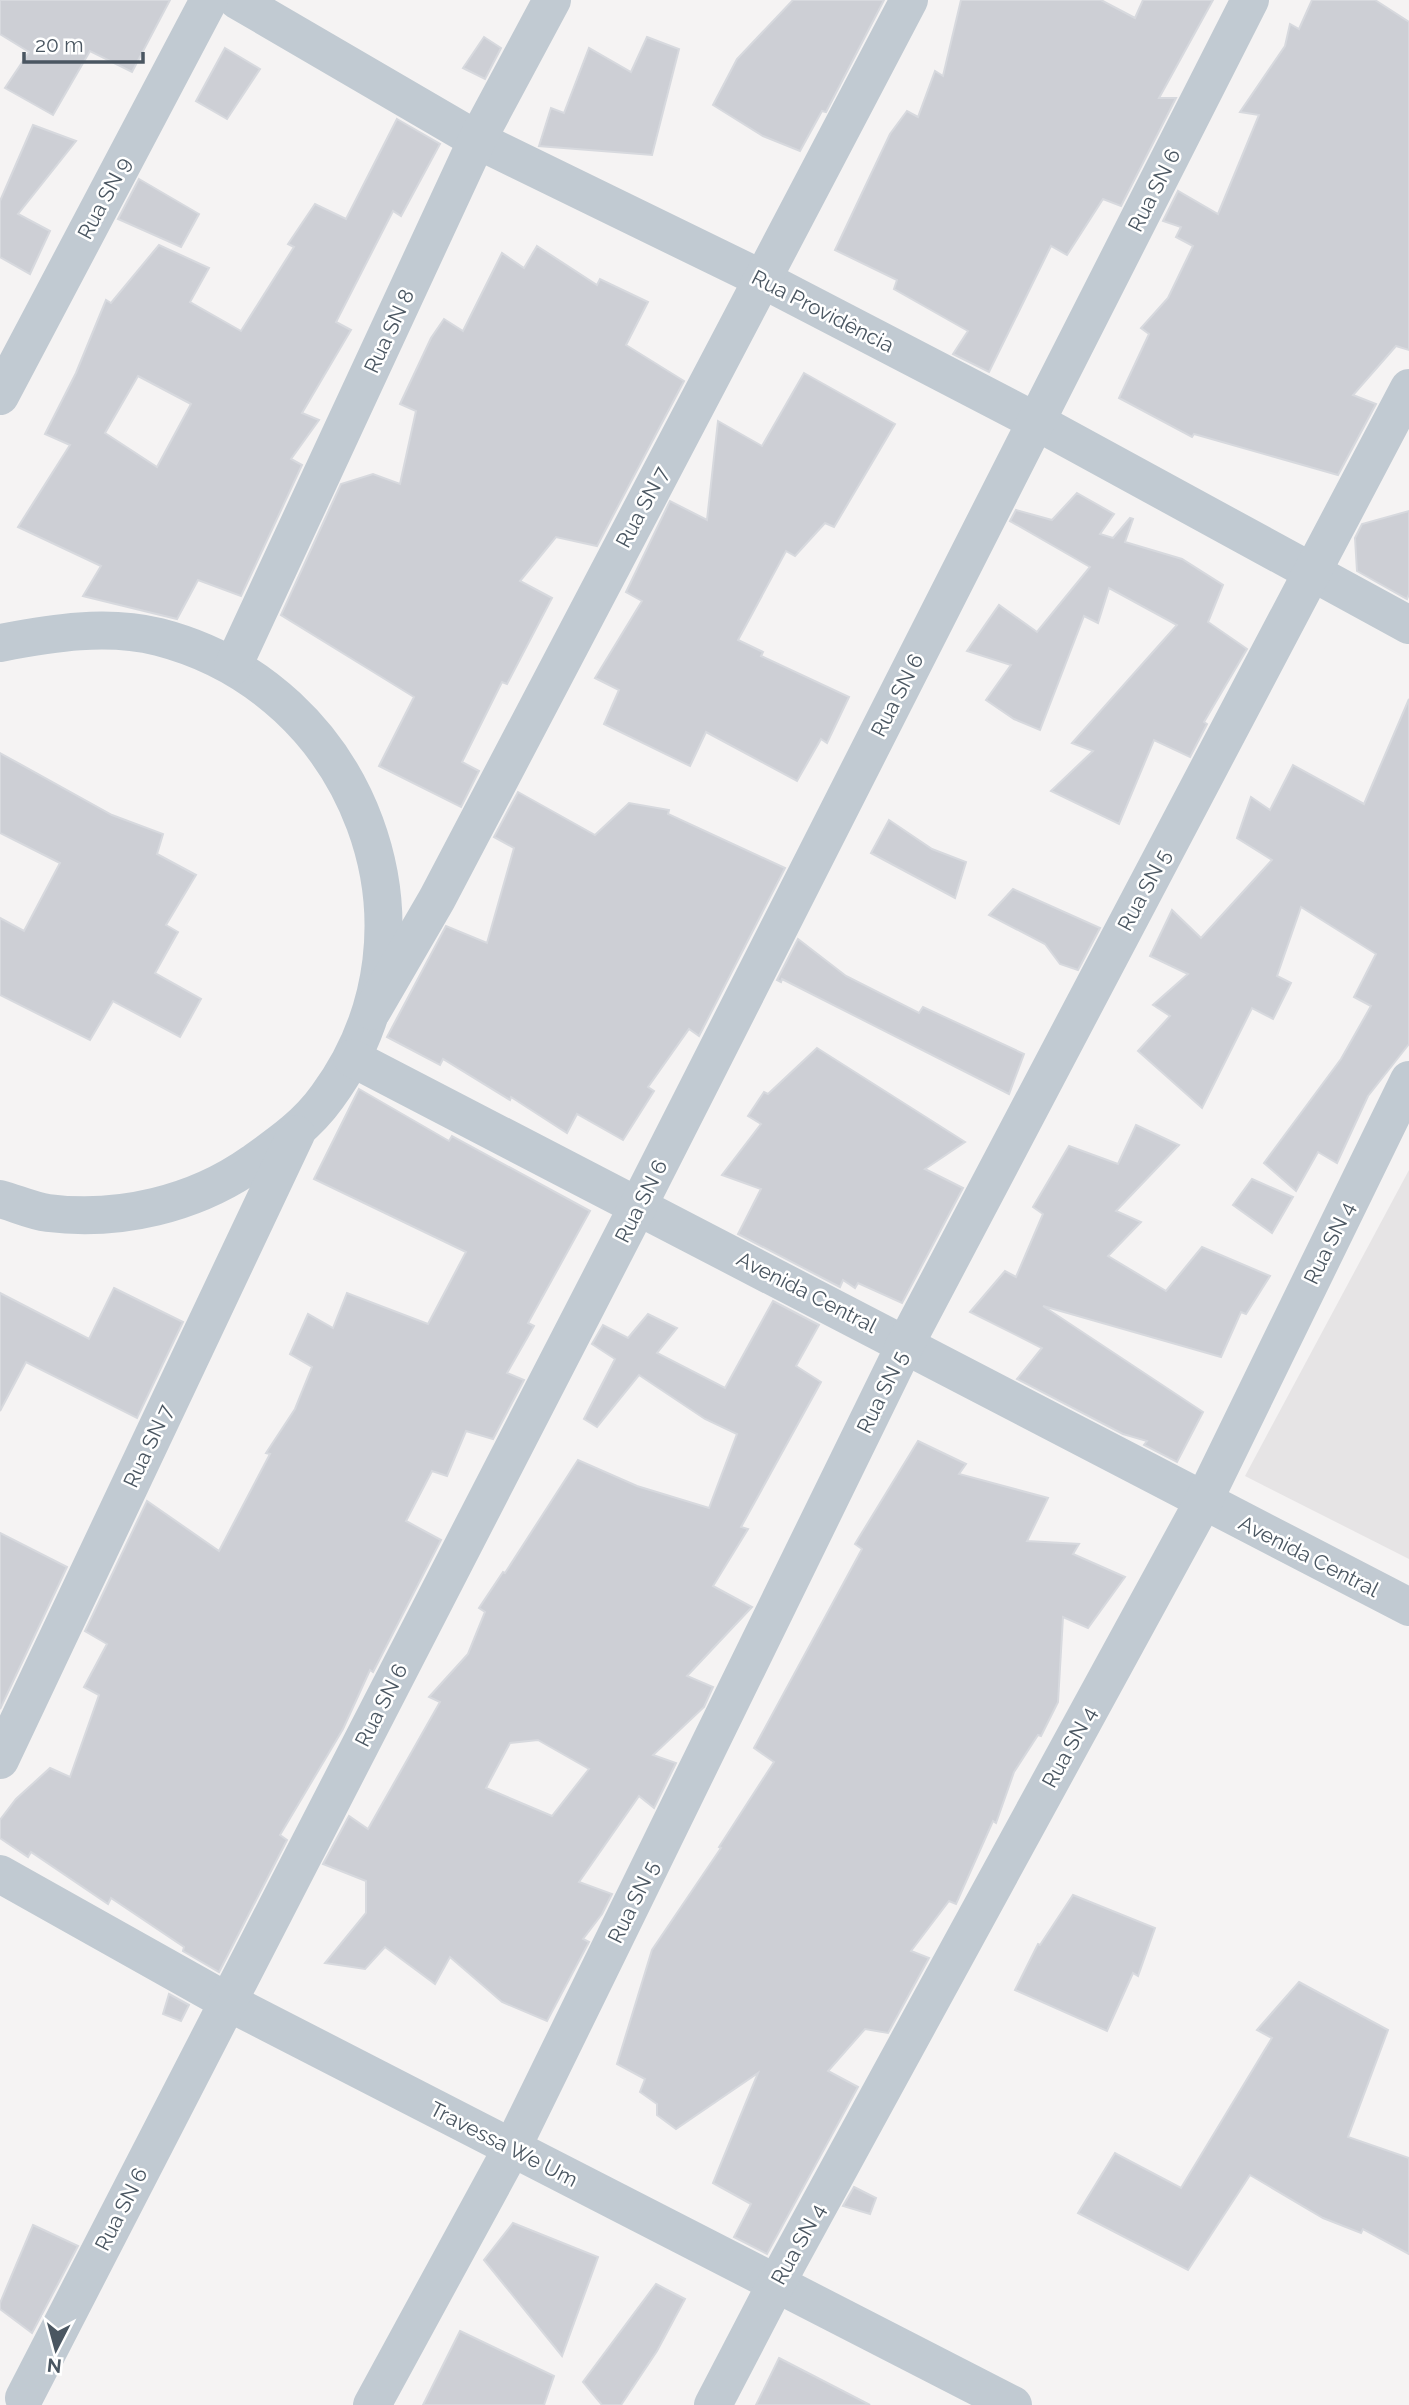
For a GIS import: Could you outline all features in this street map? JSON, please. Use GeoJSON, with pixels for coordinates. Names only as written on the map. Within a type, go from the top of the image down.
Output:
{"type":"FeatureCollection","features":[{"type":"Feature","properties":{"kind":"street","name":"Rua SN 9"},"geometry":{"type":"LineString","coordinates":[[0,396],[209,0]]}},
{"type":"Feature","properties":{"kind":"street","name":"Rua Providência"},"geometry":{"type":"LineString","coordinates":[[237,0],[477,140],[762,279],[1037,422],[1409,625]]}},
{"type":"Feature","properties":{"kind":"street","name":"Rua SN 8"},"geometry":{"type":"LineString","coordinates":[[233,666],[477,140],[552,0]]}},
{"type":"Feature","properties":{"kind":"street","name":"Rua SN 7"},"geometry":{"type":"LineString","coordinates":[[372,1011],[437,899],[909,0]]}},
{"type":"Feature","properties":{"kind":"street","name":"Rua SN 6"},"geometry":{"type":"LineString","coordinates":[[19,2394],[228,2002],[639,1204],[1250,0]]}},
{"type":"Feature","properties":{"kind":"street","name":"Rua SN 5"},"geometry":{"type":"LineString","coordinates":[[372,2405],[512,2148],[906,1343],[1409,388]]}},
{"type":"Feature","properties":{"kind":"street"},"geometry":{"type":"LineString","coordinates":[[0,643],[79,629],[159,637],[233,666],[298,714],[347,778],[376,852],[384,932],[372,1011],[352,1058],[327,1097],[297,1132],[223,1184],[137,1212],[47,1213],[0,1199]]}},
{"type":"Feature","properties":{"kind":"street","name":"Avenida Central"},"geometry":{"type":"LineString","coordinates":[[352,1058],[639,1204],[1203,1502],[1409,1607]]}},
{"type":"Feature","properties":{"kind":"street","name":"Rua SN 4"},"geometry":{"type":"LineString","coordinates":[[713,2405],[776,2284],[1203,1502],[1409,1080]]}},
{"type":"Feature","properties":{"kind":"street","name":"Rua SN 7"},"geometry":{"type":"LineString","coordinates":[[0,1760],[297,1132]]}},
{"type":"Feature","properties":{"kind":"street","name":"Travessa We Um"},"geometry":{"type":"LineString","coordinates":[[0,1874],[228,2002],[1013,2405]]}},
{"type":"Feature","properties":{"kind":"shaded area"},"geometry":{"type":"Polygon","coordinates":[[[1409,1170],[1409,1559],[1245,1476],[1409,1170]]]}},
{"type":"Feature","properties":{"kind":"building"},"geometry":{"type":"Polygon","coordinates":[[[0,0],[170,0],[132,72],[90,51],[53,115],[5,88],[29,52],[0,34],[0,0]]]}},
{"type":"Feature","properties":{"kind":"building"},"geometry":{"type":"Polygon","coordinates":[[[793,0],[884,0],[826,112],[822,111],[800,151],[763,136],[713,105],[737,59],[793,0]]]}},
{"type":"Feature","properties":{"kind":"building"},"geometry":{"type":"Polygon","coordinates":[[[961,0],[1101,0],[1135,18],[1143,0],[1213,0],[1159,98],[1176,98],[1121,206],[1103,199],[1067,255],[1051,246],[989,372],[953,354],[968,331],[894,289],[897,280],[835,250],[890,134],[907,111],[918,117],[935,71],[943,76],[961,0]]]}},
{"type":"Feature","properties":{"kind":"building"},"geometry":{"type":"Polygon","coordinates":[[[1312,0],[1375,0],[1409,22],[1409,350],[1396,346],[1353,395],[1376,404],[1338,475],[1194,434],[1192,437],[1119,398],[1149,334],[1141,328],[1168,298],[1193,246],[1176,237],[1181,227],[1163,221],[1178,191],[1218,214],[1259,115],[1240,112],[1285,46],[1290,24],[1299,29],[1312,0]]]}},
{"type":"Feature","properties":{"kind":"building"},"geometry":{"type":"Polygon","coordinates":[[[484,37],[501,48],[485,79],[463,68],[484,37]]]}},
{"type":"Feature","properties":{"kind":"building"},"geometry":{"type":"Polygon","coordinates":[[[647,37],[679,49],[652,155],[539,146],[551,108],[564,113],[589,48],[631,72],[647,37]]]}},
{"type":"Feature","properties":{"kind":"building"},"geometry":{"type":"Polygon","coordinates":[[[225,48],[260,69],[227,119],[196,101],[225,48]]]}},
{"type":"Feature","properties":{"kind":"building"},"geometry":{"type":"Polygon","coordinates":[[[397,119],[440,144],[401,216],[393,211],[336,322],[351,330],[302,413],[319,420],[291,459],[302,465],[241,596],[198,580],[177,619],[83,596],[101,566],[18,527],[70,445],[45,434],[76,373],[106,300],[111,303],[159,245],[209,268],[190,302],[241,331],[294,247],[288,244],[315,204],[346,219],[397,119]],[[138,376],[105,433],[157,467],[191,404],[138,376]]]}},
{"type":"Feature","properties":{"kind":"building"},"geometry":{"type":"Polygon","coordinates":[[[33,125],[76,141],[18,214],[50,231],[30,274],[0,257],[0,201],[33,125]]]}},
{"type":"Feature","properties":{"kind":"building"},"geometry":{"type":"Polygon","coordinates":[[[139,179],[199,214],[181,247],[118,219],[139,179]]]}},
{"type":"Feature","properties":{"kind":"building"},"geometry":{"type":"Polygon","coordinates":[[[537,246],[597,285],[600,279],[648,302],[626,345],[684,381],[597,546],[556,537],[520,581],[552,598],[507,684],[502,682],[462,762],[479,771],[461,807],[379,766],[414,697],[281,615],[341,484],[373,474],[400,484],[416,411],[400,404],[431,338],[444,319],[463,331],[502,253],[524,268],[537,246]]]}},
{"type":"Feature","properties":{"kind":"building"},"geometry":{"type":"Polygon","coordinates":[[[804,373],[895,424],[834,527],[825,523],[795,556],[786,551],[738,640],[763,652],[761,656],[849,697],[827,743],[821,739],[797,781],[706,732],[690,766],[604,724],[619,690],[595,678],[642,601],[626,592],[670,501],[707,520],[718,421],[762,446],[804,373]]]}},
{"type":"Feature","properties":{"kind":"building"},"geometry":{"type":"Polygon","coordinates":[[[1077,493],[1114,514],[1100,534],[1113,538],[1130,518],[1133,519],[1125,542],[1182,559],[1223,585],[1208,622],[1247,649],[1204,722],[1207,724],[1190,757],[1154,740],[1119,824],[1051,791],[1093,751],[1072,743],[1177,625],[1109,588],[1098,623],[1084,616],[1040,730],[1014,719],[986,700],[1011,665],[967,651],[999,605],[1037,632],[1090,567],[1010,521],[1016,510],[1052,520],[1077,493]]]}},
{"type":"Feature","properties":{"kind":"building"},"geometry":{"type":"Polygon","coordinates":[[[1409,511],[1407,599],[1357,571],[1355,538],[1362,524],[1409,511]]]}},
{"type":"Feature","properties":{"kind":"building"},"geometry":{"type":"Polygon","coordinates":[[[1409,699],[1409,1044],[1368,1096],[1337,1163],[1318,1152],[1296,1191],[1264,1163],[1341,1059],[1371,1006],[1354,997],[1376,954],[1301,907],[1277,976],[1291,983],[1273,1019],[1252,1008],[1202,1108],[1138,1051],[1170,1016],[1153,1005],[1188,974],[1150,956],[1172,910],[1201,938],[1272,860],[1237,838],[1251,797],[1270,810],[1293,765],[1364,804],[1409,699]]]}},
{"type":"Feature","properties":{"kind":"building"},"geometry":{"type":"Polygon","coordinates":[[[0,753],[112,815],[163,834],[157,854],[196,875],[166,925],[178,932],[155,973],[201,999],[180,1037],[113,1001],[90,1040],[0,995],[0,918],[24,931],[60,863],[0,833],[0,753]]]}},
{"type":"Feature","properties":{"kind":"building"},"geometry":{"type":"Polygon","coordinates":[[[518,792],[595,835],[629,803],[669,810],[668,814],[785,868],[699,1036],[689,1029],[648,1087],[654,1091],[623,1140],[577,1114],[567,1133],[511,1097],[510,1100],[443,1059],[440,1065],[387,1037],[446,926],[487,943],[514,848],[494,837],[518,792]]]}},
{"type":"Feature","properties":{"kind":"building"},"geometry":{"type":"Polygon","coordinates":[[[889,820],[932,849],[966,862],[955,898],[871,853],[889,820]]]}},
{"type":"Feature","properties":{"kind":"building"},"geometry":{"type":"Polygon","coordinates":[[[1013,889],[1100,928],[1078,970],[1060,964],[1045,944],[989,915],[1013,889]]]}},
{"type":"Feature","properties":{"kind":"building"},"geometry":{"type":"Polygon","coordinates":[[[798,939],[846,976],[919,1013],[923,1007],[1024,1054],[1009,1094],[782,979],[781,982],[777,980],[798,939]]]}},
{"type":"Feature","properties":{"kind":"building"},"geometry":{"type":"Polygon","coordinates":[[[817,1048],[965,1142],[925,1169],[963,1188],[902,1303],[858,1283],[855,1288],[843,1280],[840,1287],[738,1234],[761,1189],[722,1175],[761,1124],[748,1116],[764,1092],[768,1094],[817,1048]]]}},
{"type":"Feature","properties":{"kind":"building"},"geometry":{"type":"Polygon","coordinates":[[[359,1089],[449,1141],[452,1136],[590,1211],[528,1323],[534,1326],[507,1373],[524,1380],[493,1439],[466,1431],[447,1476],[432,1471],[406,1521],[441,1540],[373,1672],[370,1670],[343,1729],[280,1835],[287,1840],[219,1972],[183,1951],[184,1947],[111,1898],[108,1904],[31,1852],[28,1857],[0,1838],[0,1820],[16,1799],[50,1768],[70,1777],[99,1695],[84,1687],[107,1644],[85,1631],[147,1501],[219,1551],[270,1454],[266,1453],[295,1409],[312,1367],[290,1354],[308,1314],[333,1328],[347,1293],[428,1324],[466,1252],[314,1179],[359,1089]]]}},
{"type":"Feature","properties":{"kind":"building"},"geometry":{"type":"Polygon","coordinates":[[[1136,1125],[1179,1145],[1116,1211],[1141,1222],[1108,1256],[1166,1291],[1202,1247],[1270,1276],[1246,1314],[1241,1312],[1221,1357],[1043,1306],[1203,1412],[1177,1462],[1144,1445],[1147,1441],[1123,1434],[1017,1379],[1042,1348],[970,1312],[1005,1271],[1016,1277],[1043,1214],[1033,1207],[1069,1146],[1118,1164],[1136,1125]]]}},
{"type":"Feature","properties":{"kind":"building"},"geometry":{"type":"Polygon","coordinates":[[[1252,1179],[1293,1197],[1272,1233],[1233,1205],[1252,1179]]]}},
{"type":"Feature","properties":{"kind":"building"},"geometry":{"type":"Polygon","coordinates":[[[114,1288],[183,1322],[137,1418],[26,1362],[0,1411],[0,1293],[89,1339],[114,1288]]]}},
{"type":"Feature","properties":{"kind":"building"},"geometry":{"type":"Polygon","coordinates":[[[773,1301],[819,1325],[796,1366],[821,1382],[741,1527],[748,1529],[713,1586],[752,1607],[687,1676],[713,1687],[704,1707],[653,1755],[676,1763],[654,1808],[639,1796],[579,1882],[612,1894],[602,1914],[583,1939],[589,1942],[547,2021],[502,2002],[450,1957],[435,1984],[385,1947],[365,1969],[325,1963],[366,1913],[366,1881],[323,1864],[349,1816],[368,1829],[440,1702],[429,1697],[468,1654],[485,1612],[479,1608],[503,1572],[505,1573],[578,1460],[637,1486],[709,1508],[737,1434],[705,1419],[639,1375],[597,1427],[584,1419],[615,1359],[592,1344],[603,1325],[628,1338],[648,1314],[677,1328],[657,1353],[725,1388],[773,1301]],[[538,1740],[510,1743],[486,1788],[552,1816],[589,1769],[538,1740]]]}},
{"type":"Feature","properties":{"kind":"building"},"geometry":{"type":"Polygon","coordinates":[[[918,1441],[966,1464],[959,1474],[1048,1498],[1027,1541],[1079,1544],[1073,1554],[1125,1577],[1088,1628],[1063,1617],[1058,1702],[1041,1736],[1038,1735],[1014,1772],[996,1823],[993,1821],[956,1904],[949,1901],[911,1951],[929,1958],[888,2033],[865,2029],[828,2071],[858,2087],[767,2254],[734,2237],[751,2204],[713,2183],[758,2073],[676,2129],[657,2115],[657,2104],[640,2092],[645,2079],[617,2064],[652,1950],[721,1848],[719,1847],[774,1762],[754,1748],[862,1549],[855,1544],[918,1441]]]}},
{"type":"Feature","properties":{"kind":"building"},"geometry":{"type":"Polygon","coordinates":[[[0,1533],[67,1567],[0,1709],[0,1533]]]}},
{"type":"Feature","properties":{"kind":"building"},"geometry":{"type":"Polygon","coordinates":[[[1073,1895],[1155,1928],[1138,1976],[1133,1973],[1107,2031],[1015,1990],[1038,1944],[1040,1945],[1073,1895]]]}},
{"type":"Feature","properties":{"kind":"building"},"geometry":{"type":"Polygon","coordinates":[[[1299,1982],[1388,2030],[1348,2137],[1409,2158],[1409,2254],[1363,2229],[1361,2233],[1323,2218],[1250,2175],[1188,2270],[1078,2213],[1115,2153],[1181,2188],[1272,2038],[1257,2030],[1299,1982]]]}},
{"type":"Feature","properties":{"kind":"building"},"geometry":{"type":"Polygon","coordinates":[[[169,1994],[189,2005],[181,2021],[163,2014],[169,1994]]]}},
{"type":"Feature","properties":{"kind":"building"},"geometry":{"type":"Polygon","coordinates":[[[854,2187],[876,2198],[870,2214],[843,2206],[854,2187]]]}},
{"type":"Feature","properties":{"kind":"building"},"geometry":{"type":"Polygon","coordinates":[[[513,2223],[598,2257],[562,2356],[484,2260],[513,2223]]]}},
{"type":"Feature","properties":{"kind":"building"},"geometry":{"type":"Polygon","coordinates":[[[33,2225],[78,2246],[32,2333],[0,2309],[0,2303],[33,2225]]]}},
{"type":"Feature","properties":{"kind":"building"},"geometry":{"type":"Polygon","coordinates":[[[656,2284],[685,2299],[657,2351],[621,2405],[602,2405],[583,2382],[656,2284]]]}},
{"type":"Feature","properties":{"kind":"building"},"geometry":{"type":"Polygon","coordinates":[[[460,2331],[554,2376],[544,2405],[423,2405],[460,2331]]]}},
{"type":"Feature","properties":{"kind":"building"},"geometry":{"type":"Polygon","coordinates":[[[779,2358],[870,2405],[756,2405],[779,2358]]]}}]}
